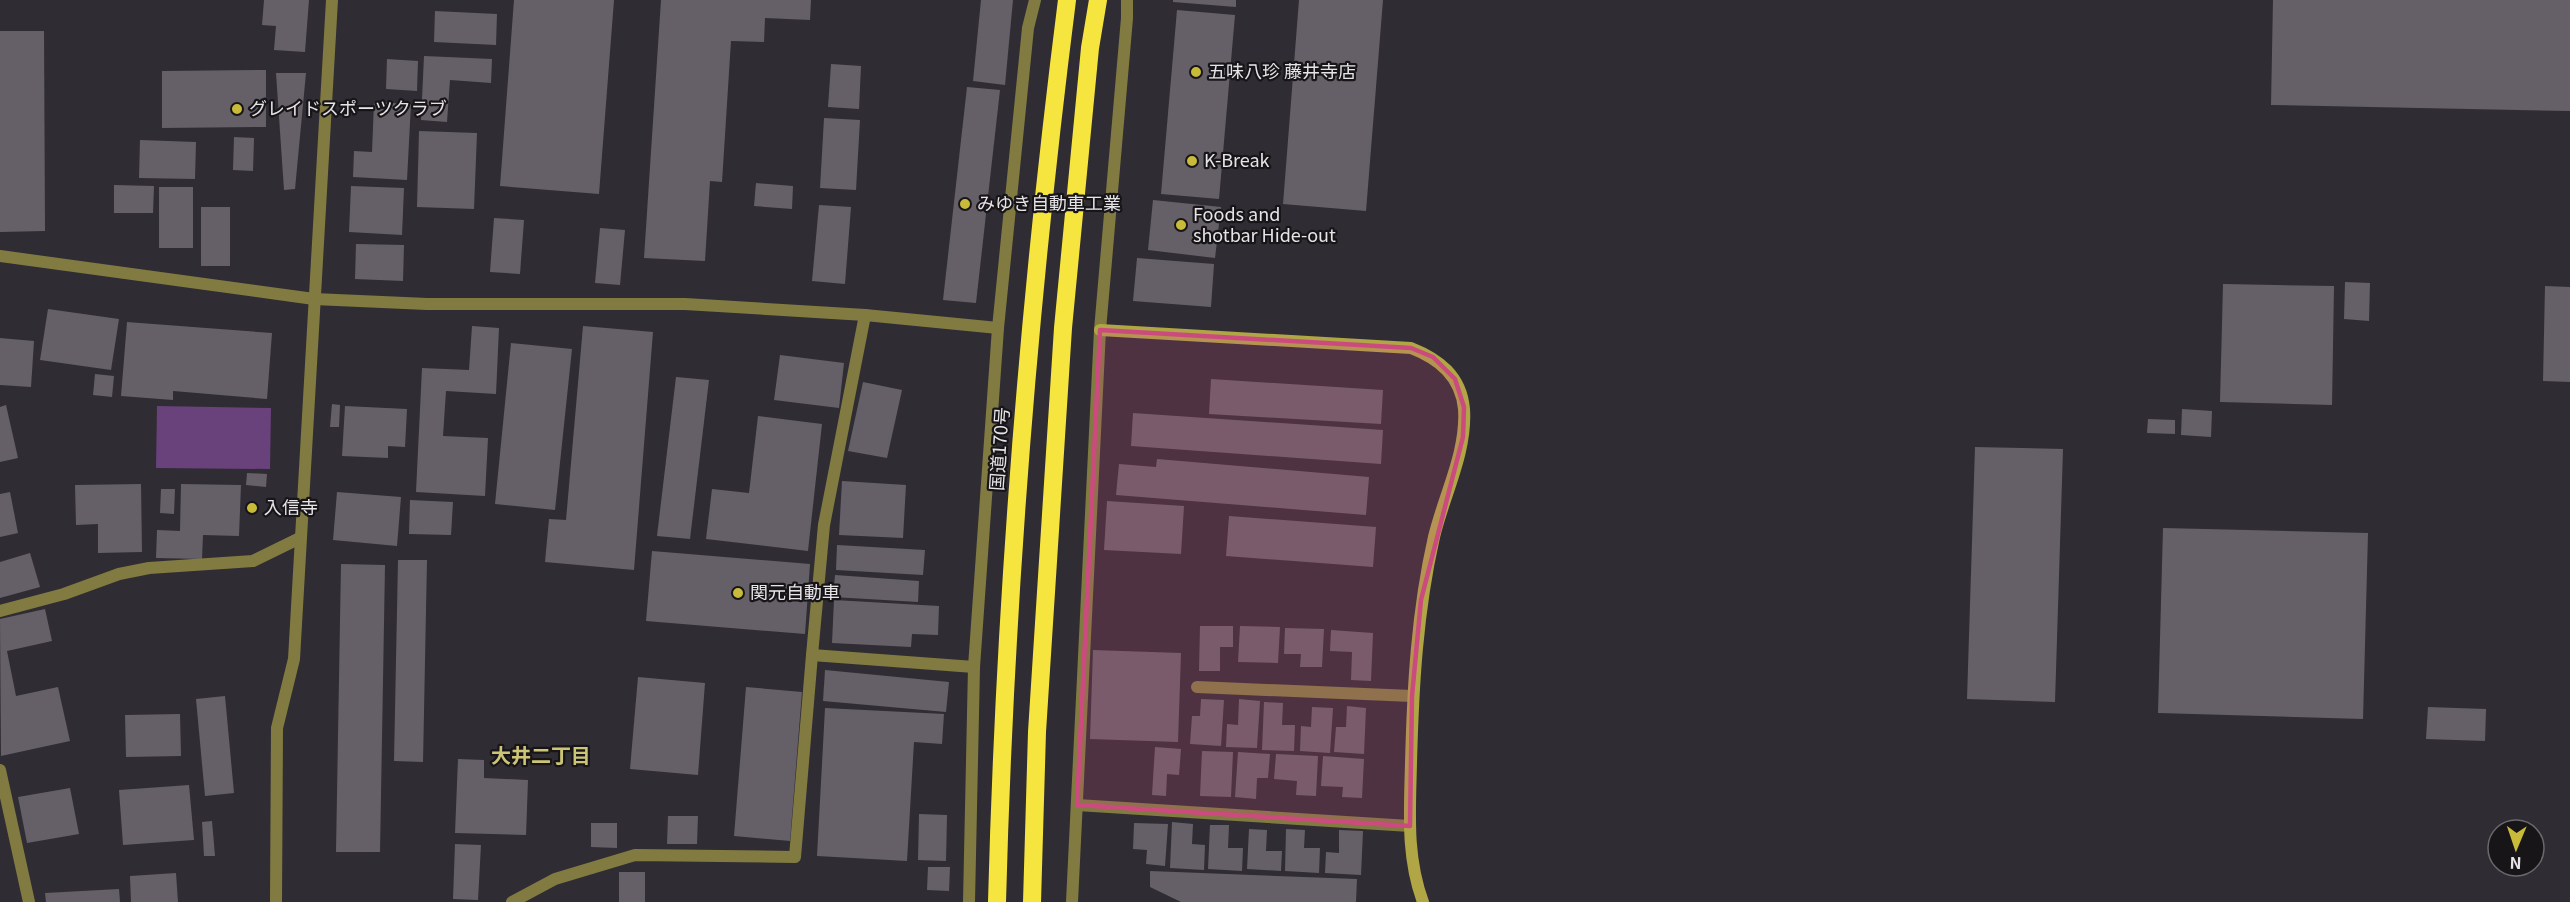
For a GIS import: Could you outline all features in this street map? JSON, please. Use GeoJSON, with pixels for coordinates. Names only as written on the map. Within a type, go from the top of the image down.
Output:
{"type":"FeatureCollection","features":[{"type":"Feature","properties":{"kind":"highway","name":"国道170号"},"geometry":{"type":"LineString","coordinates":[[997,902],[1002,731],[1029,334],[1066,0]]}},
{"type":"Feature","properties":{"kind":"highway"},"geometry":{"type":"LineString","coordinates":[[1032,902],[1037,732],[1063,328],[1090,48],[1098,0]]}},
{"type":"Feature","properties":{"kind":"street"},"geometry":{"type":"LineString","coordinates":[[276,902],[277,728],[294,659],[332,0]]}},
{"type":"Feature","properties":{"kind":"street"},"geometry":{"type":"LineString","coordinates":[[969,902],[974,667],[998,328],[1028,28],[1035,0]]}},
{"type":"Feature","properties":{"kind":"street"},"geometry":{"type":"LineString","coordinates":[[1072,902],[1100,330],[1126,30],[1126,0]]}},
{"type":"Feature","properties":{"kind":"street"},"geometry":{"type":"LineString","coordinates":[[0,256],[314,299],[427,304],[685,304],[865,315],[998,328]]}},
{"type":"Feature","properties":{"kind":"street"},"geometry":{"type":"LineString","coordinates":[[513,902],[555,879],[635,855],[795,857],[824,525],[865,315]]}},
{"type":"Feature","properties":{"kind":"street"},"geometry":{"type":"LineString","coordinates":[[1100,330],[1411,348],[1433,357],[1455,379],[1464,407],[1463,437],[1435,535],[1421,600],[1412,696],[1409,840],[1415,881],[1423,902]]}},
{"type":"Feature","properties":{"kind":"street"},"geometry":{"type":"LineString","coordinates":[[0,611],[64,594],[119,574],[149,568],[253,561],[300,538]]}},
{"type":"Feature","properties":{"kind":"street"},"geometry":{"type":"LineString","coordinates":[[812,655],[974,667]]}},
{"type":"Feature","properties":{"kind":"street"},"geometry":{"type":"LineString","coordinates":[[1197,687],[1412,696]]}},
{"type":"Feature","properties":{"kind":"street"},"geometry":{"type":"LineString","coordinates":[[0,770],[29,902]]}},
{"type":"Feature","properties":{"kind":"street"},"geometry":{"type":"LineString","coordinates":[[1077,805],[1410,826]]}},
{"type":"Feature","properties":{"kind":"highlighted area"},"geometry":{"type":"Polygon","coordinates":[[[1100,330],[1411,348],[1433,357],[1455,379],[1464,407],[1463,437],[1421,600],[1412,696],[1410,826],[1077,805],[1100,330]]]}},
{"type":"Feature","properties":{"kind":"shaded area"},"geometry":{"type":"Polygon","coordinates":[[[157,406],[271,408],[270,469],[156,468],[157,406]]]}},
{"type":"Feature","properties":{"kind":"building"},"geometry":{"type":"Polygon","coordinates":[[[264,0],[309,0],[305,52],[274,50],[276,26],[262,25],[264,0]]]}},
{"type":"Feature","properties":{"kind":"building"},"geometry":{"type":"Polygon","coordinates":[[[514,0],[614,0],[599,194],[500,186],[514,0]]]}},
{"type":"Feature","properties":{"kind":"building"},"geometry":{"type":"Polygon","coordinates":[[[661,0],[811,0],[810,20],[765,18],[764,42],[731,41],[722,182],[710,181],[705,261],[644,258],[661,0]]]}},
{"type":"Feature","properties":{"kind":"building"},"geometry":{"type":"Polygon","coordinates":[[[981,0],[1013,0],[1005,85],[973,81],[981,0]]]}},
{"type":"Feature","properties":{"kind":"building"},"geometry":{"type":"Polygon","coordinates":[[[1173,0],[1236,0],[1236,7],[1173,2],[1173,0]]]}},
{"type":"Feature","properties":{"kind":"building"},"geometry":{"type":"Polygon","coordinates":[[[1299,0],[1383,0],[1366,211],[1283,204],[1299,0]]]}},
{"type":"Feature","properties":{"kind":"building"},"geometry":{"type":"Polygon","coordinates":[[[2273,0],[2570,0],[2570,111],[2271,105],[2273,0]]]}},
{"type":"Feature","properties":{"kind":"building"},"geometry":{"type":"Polygon","coordinates":[[[1177,10],[1235,15],[1219,199],[1161,194],[1177,10]]]}},
{"type":"Feature","properties":{"kind":"building"},"geometry":{"type":"Polygon","coordinates":[[[435,11],[497,14],[496,45],[434,42],[435,11]]]}},
{"type":"Feature","properties":{"kind":"building"},"geometry":{"type":"Polygon","coordinates":[[[0,31],[44,31],[45,231],[0,232],[0,31]]]}},
{"type":"Feature","properties":{"kind":"building"},"geometry":{"type":"Polygon","coordinates":[[[424,56],[492,59],[491,83],[450,80],[447,122],[421,120],[424,56]]]}},
{"type":"Feature","properties":{"kind":"building"},"geometry":{"type":"Polygon","coordinates":[[[387,59],[418,61],[417,91],[386,89],[387,59]]]}},
{"type":"Feature","properties":{"kind":"building"},"geometry":{"type":"Polygon","coordinates":[[[831,64],[861,66],[859,109],[828,107],[831,64]]]}},
{"type":"Feature","properties":{"kind":"building"},"geometry":{"type":"Polygon","coordinates":[[[266,70],[266,127],[162,128],[162,71],[266,70]]]}},
{"type":"Feature","properties":{"kind":"building"},"geometry":{"type":"Polygon","coordinates":[[[276,73],[306,73],[295,189],[284,190],[276,73]]]}},
{"type":"Feature","properties":{"kind":"building"},"geometry":{"type":"Polygon","coordinates":[[[967,87],[1000,90],[976,303],[943,300],[967,87]]]}},
{"type":"Feature","properties":{"kind":"building"},"geometry":{"type":"Polygon","coordinates":[[[374,102],[411,104],[407,180],[353,177],[354,151],[372,152],[374,102]]]}},
{"type":"Feature","properties":{"kind":"building"},"geometry":{"type":"Polygon","coordinates":[[[824,118],[860,120],[856,190],[820,188],[824,118]]]}},
{"type":"Feature","properties":{"kind":"building"},"geometry":{"type":"Polygon","coordinates":[[[419,131],[477,133],[474,209],[417,207],[419,131]]]}},
{"type":"Feature","properties":{"kind":"building"},"geometry":{"type":"Polygon","coordinates":[[[234,137],[254,138],[253,171],[233,170],[234,137]]]}},
{"type":"Feature","properties":{"kind":"building"},"geometry":{"type":"Polygon","coordinates":[[[140,140],[196,142],[195,179],[139,178],[140,140]]]}},
{"type":"Feature","properties":{"kind":"building"},"geometry":{"type":"Polygon","coordinates":[[[756,183],[793,186],[792,209],[754,206],[756,183]]]}},
{"type":"Feature","properties":{"kind":"building"},"geometry":{"type":"Polygon","coordinates":[[[114,185],[154,186],[153,213],[114,213],[114,185]]]}},
{"type":"Feature","properties":{"kind":"building"},"geometry":{"type":"Polygon","coordinates":[[[351,186],[404,188],[402,235],[349,232],[351,186]]]}},
{"type":"Feature","properties":{"kind":"building"},"geometry":{"type":"Polygon","coordinates":[[[159,187],[193,187],[193,248],[159,248],[159,187]]]}},
{"type":"Feature","properties":{"kind":"building"},"geometry":{"type":"Polygon","coordinates":[[[1153,200],[1221,207],[1215,258],[1148,250],[1153,200]]]}},
{"type":"Feature","properties":{"kind":"building"},"geometry":{"type":"Polygon","coordinates":[[[819,205],[851,207],[845,284],[812,281],[819,205]]]}},
{"type":"Feature","properties":{"kind":"building"},"geometry":{"type":"Polygon","coordinates":[[[201,207],[230,207],[230,266],[201,266],[201,207]]]}},
{"type":"Feature","properties":{"kind":"building"},"geometry":{"type":"Polygon","coordinates":[[[494,218],[524,220],[520,274],[490,272],[494,218]]]}},
{"type":"Feature","properties":{"kind":"building"},"geometry":{"type":"Polygon","coordinates":[[[600,228],[625,230],[620,285],[595,283],[600,228]]]}},
{"type":"Feature","properties":{"kind":"building"},"geometry":{"type":"Polygon","coordinates":[[[356,244],[404,245],[403,281],[355,279],[356,244]]]}},
{"type":"Feature","properties":{"kind":"building"},"geometry":{"type":"Polygon","coordinates":[[[1137,258],[1214,264],[1211,307],[1133,301],[1137,258]]]}},
{"type":"Feature","properties":{"kind":"building"},"geometry":{"type":"Polygon","coordinates":[[[2345,282],[2370,283],[2369,321],[2344,319],[2345,282]]]}},
{"type":"Feature","properties":{"kind":"building"},"geometry":{"type":"Polygon","coordinates":[[[2223,284],[2334,286],[2332,405],[2220,402],[2223,284]]]}},
{"type":"Feature","properties":{"kind":"building"},"geometry":{"type":"Polygon","coordinates":[[[2545,286],[2570,287],[2570,382],[2543,381],[2545,286]]]}},
{"type":"Feature","properties":{"kind":"building"},"geometry":{"type":"Polygon","coordinates":[[[48,309],[119,319],[111,370],[40,360],[48,309]]]}},
{"type":"Feature","properties":{"kind":"building"},"geometry":{"type":"Polygon","coordinates":[[[127,322],[272,333],[267,399],[173,391],[173,400],[121,396],[127,322]]]}},
{"type":"Feature","properties":{"kind":"building"},"geometry":{"type":"Polygon","coordinates":[[[472,326],[499,328],[496,394],[446,391],[443,436],[488,438],[485,496],[416,492],[422,368],[469,370],[472,326]]]}},
{"type":"Feature","properties":{"kind":"building"},"geometry":{"type":"Polygon","coordinates":[[[583,326],[653,332],[634,570],[545,562],[549,519],[566,520],[583,326]]]}},
{"type":"Feature","properties":{"kind":"building"},"geometry":{"type":"Polygon","coordinates":[[[0,338],[34,341],[31,387],[0,385],[0,338]]]}},
{"type":"Feature","properties":{"kind":"building"},"geometry":{"type":"Polygon","coordinates":[[[511,343],[572,349],[555,510],[495,504],[511,343]]]}},
{"type":"Feature","properties":{"kind":"building"},"geometry":{"type":"Polygon","coordinates":[[[780,355],[844,363],[839,408],[774,400],[780,355]]]}},
{"type":"Feature","properties":{"kind":"building"},"geometry":{"type":"Polygon","coordinates":[[[95,374],[114,376],[112,397],[93,395],[95,374]]]}},
{"type":"Feature","properties":{"kind":"building"},"geometry":{"type":"Polygon","coordinates":[[[676,377],[709,380],[690,539],[657,536],[676,377]]]}},
{"type":"Feature","properties":{"kind":"building"},"geometry":{"type":"Polygon","coordinates":[[[1211,379],[1383,390],[1381,424],[1209,414],[1211,379]]]}},
{"type":"Feature","properties":{"kind":"building"},"geometry":{"type":"Polygon","coordinates":[[[863,382],[902,390],[887,458],[848,451],[863,382]]]}},
{"type":"Feature","properties":{"kind":"building"},"geometry":{"type":"Polygon","coordinates":[[[332,404],[340,405],[339,427],[330,427],[332,404]]]}},
{"type":"Feature","properties":{"kind":"building"},"geometry":{"type":"Polygon","coordinates":[[[6,405],[18,458],[0,462],[0,407],[6,405]]]}},
{"type":"Feature","properties":{"kind":"building"},"geometry":{"type":"Polygon","coordinates":[[[345,406],[407,409],[405,447],[388,446],[388,458],[342,456],[345,406]]]}},
{"type":"Feature","properties":{"kind":"building"},"geometry":{"type":"Polygon","coordinates":[[[2182,409],[2212,411],[2211,437],[2181,435],[2182,409]]]}},
{"type":"Feature","properties":{"kind":"building"},"geometry":{"type":"Polygon","coordinates":[[[1133,413],[1383,430],[1381,464],[1131,446],[1133,413]]]}},
{"type":"Feature","properties":{"kind":"building"},"geometry":{"type":"Polygon","coordinates":[[[758,416],[822,424],[808,551],[706,539],[712,489],[749,493],[758,416]]]}},
{"type":"Feature","properties":{"kind":"building"},"geometry":{"type":"Polygon","coordinates":[[[2148,419],[2175,420],[2175,434],[2147,433],[2148,419]]]}},
{"type":"Feature","properties":{"kind":"building"},"geometry":{"type":"Polygon","coordinates":[[[1975,447],[2063,449],[2055,702],[1967,699],[1975,447]]]}},
{"type":"Feature","properties":{"kind":"building"},"geometry":{"type":"Polygon","coordinates":[[[1157,459],[1369,477],[1366,515],[1116,495],[1119,464],[1156,467],[1157,459]]]}},
{"type":"Feature","properties":{"kind":"building"},"geometry":{"type":"Polygon","coordinates":[[[247,473],[267,474],[266,487],[246,485],[247,473]]]}},
{"type":"Feature","properties":{"kind":"building"},"geometry":{"type":"Polygon","coordinates":[[[842,481],[906,485],[903,538],[839,535],[842,481]]]}},
{"type":"Feature","properties":{"kind":"building"},"geometry":{"type":"Polygon","coordinates":[[[141,484],[142,552],[98,553],[98,524],[76,525],[75,485],[141,484]]]}},
{"type":"Feature","properties":{"kind":"building"},"geometry":{"type":"Polygon","coordinates":[[[181,484],[241,485],[239,536],[203,535],[202,559],[156,558],[157,530],[180,531],[181,484]]]}},
{"type":"Feature","properties":{"kind":"building"},"geometry":{"type":"Polygon","coordinates":[[[161,489],[175,489],[174,514],[160,513],[161,489]]]}},
{"type":"Feature","properties":{"kind":"building"},"geometry":{"type":"Polygon","coordinates":[[[10,492],[18,533],[0,537],[0,494],[10,492]]]}},
{"type":"Feature","properties":{"kind":"building"},"geometry":{"type":"Polygon","coordinates":[[[337,492],[401,497],[397,546],[333,540],[337,492]]]}},
{"type":"Feature","properties":{"kind":"building"},"geometry":{"type":"Polygon","coordinates":[[[410,500],[453,502],[451,535],[409,534],[410,500]]]}},
{"type":"Feature","properties":{"kind":"building"},"geometry":{"type":"Polygon","coordinates":[[[1107,501],[1184,506],[1181,554],[1104,550],[1107,501]]]}},
{"type":"Feature","properties":{"kind":"building"},"geometry":{"type":"Polygon","coordinates":[[[1229,516],[1376,527],[1373,567],[1226,556],[1229,516]]]}},
{"type":"Feature","properties":{"kind":"building"},"geometry":{"type":"Polygon","coordinates":[[[2163,528],[2368,533],[2363,719],[2158,713],[2163,528]]]}},
{"type":"Feature","properties":{"kind":"building"},"geometry":{"type":"Polygon","coordinates":[[[837,545],[925,550],[923,575],[836,570],[837,545]]]}},
{"type":"Feature","properties":{"kind":"building"},"geometry":{"type":"Polygon","coordinates":[[[652,551],[810,564],[805,634],[646,621],[652,551]]]}},
{"type":"Feature","properties":{"kind":"building"},"geometry":{"type":"Polygon","coordinates":[[[30,553],[40,587],[0,598],[0,562],[30,553]]]}},
{"type":"Feature","properties":{"kind":"building"},"geometry":{"type":"Polygon","coordinates":[[[398,560],[427,560],[423,762],[394,761],[398,560]]]}},
{"type":"Feature","properties":{"kind":"building"},"geometry":{"type":"Polygon","coordinates":[[[341,564],[385,565],[380,852],[336,852],[341,564]]]}},
{"type":"Feature","properties":{"kind":"building"},"geometry":{"type":"Polygon","coordinates":[[[835,575],[919,581],[918,602],[833,597],[835,575]]]}},
{"type":"Feature","properties":{"kind":"building"},"geometry":{"type":"Polygon","coordinates":[[[834,600],[939,606],[938,635],[912,634],[911,647],[832,643],[834,600]]]}},
{"type":"Feature","properties":{"kind":"building"},"geometry":{"type":"Polygon","coordinates":[[[45,609],[52,641],[7,651],[16,696],[58,687],[70,741],[1,756],[0,619],[45,609]]]}},
{"type":"Feature","properties":{"kind":"building"},"geometry":{"type":"Polygon","coordinates":[[[1200,626],[1233,626],[1233,647],[1220,647],[1220,671],[1199,671],[1200,626]]]}},
{"type":"Feature","properties":{"kind":"building"},"geometry":{"type":"Polygon","coordinates":[[[1240,626],[1280,627],[1278,663],[1238,662],[1240,626]]]}},
{"type":"Feature","properties":{"kind":"building"},"geometry":{"type":"Polygon","coordinates":[[[1285,628],[1324,629],[1322,667],[1300,667],[1301,654],[1284,654],[1285,628]]]}},
{"type":"Feature","properties":{"kind":"building"},"geometry":{"type":"Polygon","coordinates":[[[1331,630],[1373,633],[1371,681],[1351,680],[1352,652],[1330,651],[1331,630]]]}},
{"type":"Feature","properties":{"kind":"building"},"geometry":{"type":"Polygon","coordinates":[[[1093,650],[1181,653],[1178,742],[1090,739],[1093,650]]]}},
{"type":"Feature","properties":{"kind":"building"},"geometry":{"type":"Polygon","coordinates":[[[825,670],[949,682],[946,712],[823,701],[825,670]]]}},
{"type":"Feature","properties":{"kind":"building"},"geometry":{"type":"Polygon","coordinates":[[[638,677],[705,683],[698,775],[630,769],[638,677]]]}},
{"type":"Feature","properties":{"kind":"building"},"geometry":{"type":"Polygon","coordinates":[[[746,687],[802,692],[790,841],[734,836],[746,687]]]}},
{"type":"Feature","properties":{"kind":"building"},"geometry":{"type":"Polygon","coordinates":[[[225,696],[234,793],[205,796],[196,699],[225,696]]]}},
{"type":"Feature","properties":{"kind":"building"},"geometry":{"type":"Polygon","coordinates":[[[1201,699],[1224,700],[1221,746],[1190,744],[1192,716],[1200,716],[1201,699]]]}},
{"type":"Feature","properties":{"kind":"building"},"geometry":{"type":"Polygon","coordinates":[[[1239,699],[1260,701],[1257,748],[1226,747],[1227,724],[1238,725],[1239,699]]]}},
{"type":"Feature","properties":{"kind":"building"},"geometry":{"type":"Polygon","coordinates":[[[1264,702],[1283,703],[1282,725],[1295,725],[1294,751],[1262,750],[1264,702]]]}},
{"type":"Feature","properties":{"kind":"building"},"geometry":{"type":"Polygon","coordinates":[[[1347,706],[1366,708],[1364,754],[1334,752],[1336,727],[1346,727],[1347,706]]]}},
{"type":"Feature","properties":{"kind":"building"},"geometry":{"type":"Polygon","coordinates":[[[1312,707],[1333,708],[1330,753],[1300,751],[1301,726],[1311,727],[1312,707]]]}},
{"type":"Feature","properties":{"kind":"building"},"geometry":{"type":"Polygon","coordinates":[[[2428,707],[2486,709],[2485,741],[2426,739],[2428,707]]]}},
{"type":"Feature","properties":{"kind":"building"},"geometry":{"type":"Polygon","coordinates":[[[825,708],[944,714],[942,744],[914,742],[907,861],[817,856],[825,708]]]}},
{"type":"Feature","properties":{"kind":"building"},"geometry":{"type":"Polygon","coordinates":[[[180,714],[181,756],[126,757],[125,715],[180,714]]]}},
{"type":"Feature","properties":{"kind":"building"},"geometry":{"type":"Polygon","coordinates":[[[1155,747],[1181,749],[1179,775],[1167,774],[1166,796],[1152,795],[1155,747]]]}},
{"type":"Feature","properties":{"kind":"building"},"geometry":{"type":"Polygon","coordinates":[[[1202,751],[1233,752],[1231,797],[1200,796],[1202,751]]]}},
{"type":"Feature","properties":{"kind":"building"},"geometry":{"type":"Polygon","coordinates":[[[1238,752],[1270,754],[1268,778],[1257,778],[1256,799],[1235,797],[1238,752]]]}},
{"type":"Feature","properties":{"kind":"building"},"geometry":{"type":"Polygon","coordinates":[[[1276,754],[1318,756],[1316,796],[1296,795],[1297,781],[1274,779],[1276,754]]]}},
{"type":"Feature","properties":{"kind":"building"},"geometry":{"type":"Polygon","coordinates":[[[1323,756],[1364,759],[1362,798],[1342,797],[1343,787],[1321,786],[1323,756]]]}},
{"type":"Feature","properties":{"kind":"building"},"geometry":{"type":"Polygon","coordinates":[[[458,759],[484,760],[484,778],[528,780],[526,835],[455,833],[458,759]]]}},
{"type":"Feature","properties":{"kind":"building"},"geometry":{"type":"Polygon","coordinates":[[[189,785],[194,840],[123,845],[119,790],[189,785]]]}},
{"type":"Feature","properties":{"kind":"building"},"geometry":{"type":"Polygon","coordinates":[[[70,788],[79,834],[27,843],[18,797],[70,788]]]}},
{"type":"Feature","properties":{"kind":"building"},"geometry":{"type":"Polygon","coordinates":[[[919,814],[947,815],[946,861],[918,860],[919,814]]]}},
{"type":"Feature","properties":{"kind":"building"},"geometry":{"type":"Polygon","coordinates":[[[668,816],[698,816],[697,844],[667,844],[668,816]]]}},
{"type":"Feature","properties":{"kind":"building"},"geometry":{"type":"Polygon","coordinates":[[[212,821],[215,856],[204,856],[202,822],[212,821]]]}},
{"type":"Feature","properties":{"kind":"building"},"geometry":{"type":"Polygon","coordinates":[[[1172,822],[1193,824],[1192,844],[1205,845],[1204,870],[1170,868],[1172,822]]]}},
{"type":"Feature","properties":{"kind":"building"},"geometry":{"type":"Polygon","coordinates":[[[591,823],[617,823],[617,848],[591,847],[591,823]]]}},
{"type":"Feature","properties":{"kind":"building"},"geometry":{"type":"Polygon","coordinates":[[[1134,823],[1168,824],[1165,866],[1146,864],[1147,850],[1133,849],[1134,823]]]}},
{"type":"Feature","properties":{"kind":"building"},"geometry":{"type":"Polygon","coordinates":[[[1210,825],[1229,825],[1228,848],[1243,848],[1242,871],[1208,869],[1210,825]]]}},
{"type":"Feature","properties":{"kind":"building"},"geometry":{"type":"Polygon","coordinates":[[[1249,829],[1267,830],[1266,851],[1282,851],[1281,871],[1247,869],[1249,829]]]}},
{"type":"Feature","properties":{"kind":"building"},"geometry":{"type":"Polygon","coordinates":[[[1286,829],[1305,830],[1304,848],[1320,848],[1319,873],[1285,871],[1286,829]]]}},
{"type":"Feature","properties":{"kind":"building"},"geometry":{"type":"Polygon","coordinates":[[[1339,830],[1363,831],[1361,875],[1325,873],[1326,852],[1339,853],[1339,830]]]}},
{"type":"Feature","properties":{"kind":"building"},"geometry":{"type":"Polygon","coordinates":[[[455,844],[481,845],[478,900],[453,899],[455,844]]]}},
{"type":"Feature","properties":{"kind":"building"},"geometry":{"type":"Polygon","coordinates":[[[928,867],[950,867],[949,891],[927,890],[928,867]]]}},
{"type":"Feature","properties":{"kind":"building"},"geometry":{"type":"Polygon","coordinates":[[[1150,871],[1357,879],[1356,902],[1181,902],[1150,887],[1150,871]]]}},
{"type":"Feature","properties":{"kind":"building"},"geometry":{"type":"Polygon","coordinates":[[[619,872],[645,872],[645,902],[619,902],[619,872]]]}},
{"type":"Feature","properties":{"kind":"building"},"geometry":{"type":"Polygon","coordinates":[[[176,873],[178,902],[131,902],[130,876],[176,873]]]}},
{"type":"Feature","properties":{"kind":"building"},"geometry":{"type":"Polygon","coordinates":[[[119,889],[120,902],[46,902],[45,893],[119,889]]]}},
{"type":"Feature","properties":{"kind":"place","name":"五味八珍 藤井寺店"},"geometry":{"type":"Point","coordinates":[1196,72]}},
{"type":"Feature","properties":{"kind":"place","name":"グレイドスポーツクラブ"},"geometry":{"type":"Point","coordinates":[237,109]}},
{"type":"Feature","properties":{"kind":"place","name":"K-Break"},"geometry":{"type":"Point","coordinates":[1192,161]}},
{"type":"Feature","properties":{"kind":"place","name":"みゆき自動車工業"},"geometry":{"type":"Point","coordinates":[965,204]}},
{"type":"Feature","properties":{"kind":"place","name":"Foods and shotbar Hide-out"},"geometry":{"type":"Point","coordinates":[1181,225]}},
{"type":"Feature","properties":{"kind":"place","name":"入信寺"},"geometry":{"type":"Point","coordinates":[252,508]}},
{"type":"Feature","properties":{"kind":"place","name":"関元自動車"},"geometry":{"type":"Point","coordinates":[738,593]}},
{"type":"Feature","properties":{"kind":"district","name":"大井二丁目"},"geometry":{"type":"Point","coordinates":[541,756]}}]}
